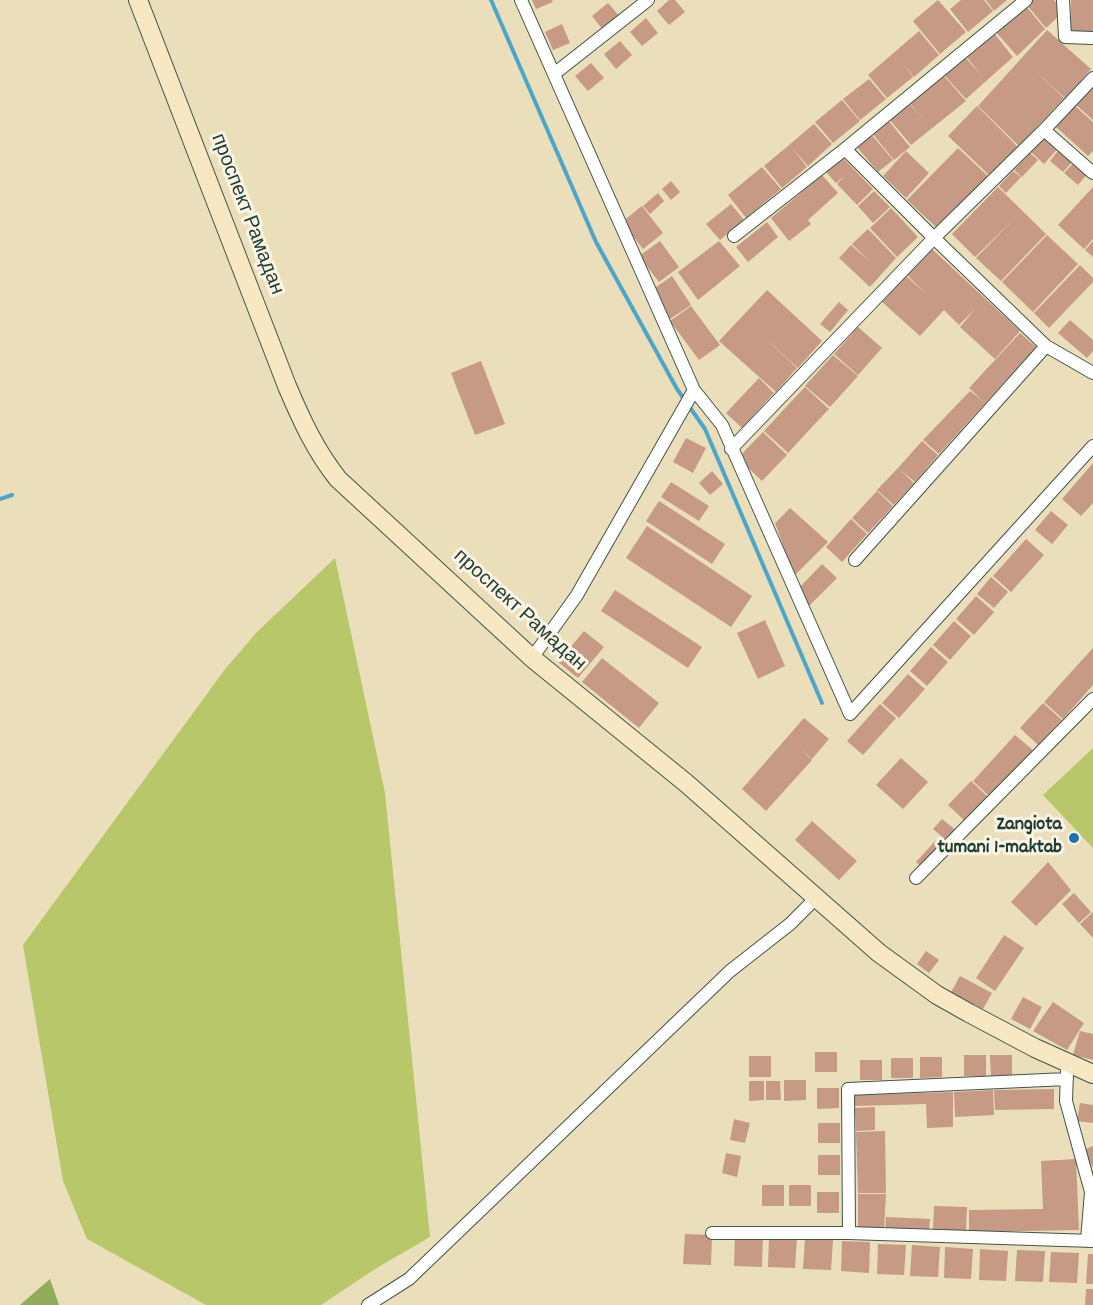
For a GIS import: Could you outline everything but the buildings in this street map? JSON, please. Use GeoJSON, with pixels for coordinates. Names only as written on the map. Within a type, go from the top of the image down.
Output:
{"type":"FeatureCollection","features":[{"type":"Feature","properties":{"kind":"main road","name":"проспект Рамадан"},"geometry":{"type":"LineString","coordinates":[[138,0],[286,386],[311,440],[324,461],[347,487],[532,658],[686,783],[879,953],[937,995],[1067,1072],[1093,1074]]}},
{"type":"Feature","properties":{"kind":"street"},"geometry":{"type":"LineString","coordinates":[[521,0],[692,394],[722,425],[850,714],[1093,446]]}},
{"type":"Feature","properties":{"kind":"street"},"geometry":{"type":"LineString","coordinates":[[554,74],[648,0]]}},
{"type":"Feature","properties":{"kind":"street"},"geometry":{"type":"LineString","coordinates":[[734,236],[1026,0]]}},
{"type":"Feature","properties":{"kind":"street"},"geometry":{"type":"LineString","coordinates":[[1063,0],[1065,37],[1093,38]]}},
{"type":"Feature","properties":{"kind":"street"},"geometry":{"type":"LineString","coordinates":[[731,449],[934,238],[1044,130],[1093,78]]}},
{"type":"Feature","properties":{"kind":"street"},"geometry":{"type":"LineString","coordinates":[[1044,130],[1093,173]]}},
{"type":"Feature","properties":{"kind":"street"},"geometry":{"type":"LineString","coordinates":[[845,148],[1046,346],[1093,373]]}},
{"type":"Feature","properties":{"kind":"street"},"geometry":{"type":"LineString","coordinates":[[855,560],[1046,346]]}},
{"type":"Feature","properties":{"kind":"street"},"geometry":{"type":"LineString","coordinates":[[532,658],[578,595],[692,394]]}},
{"type":"Feature","properties":{"kind":"street"},"geometry":{"type":"LineString","coordinates":[[916,878],[1093,699]]}},
{"type":"Feature","properties":{"kind":"street"},"geometry":{"type":"LineString","coordinates":[[368,1305],[409,1279],[730,971],[790,924],[816,898]]}},
{"type":"Feature","properties":{"kind":"street"},"geometry":{"type":"LineString","coordinates":[[712,1233],[849,1233],[1090,1241],[1092,1192],[1066,1101],[1067,1072],[848,1089],[849,1233]]}},
{"type":"Feature","properties":{"kind":"green space"},"geometry":{"type":"Polygon","coordinates":[[[335,558],[385,793],[430,1237],[375,1269],[321,1305],[206,1305],[87,1239],[63,1181],[23,945],[226,668],[257,632],[335,558]]]}},
{"type":"Feature","properties":{"kind":"green space"},"geometry":{"type":"Polygon","coordinates":[[[1093,748],[1093,848],[1043,795],[1093,748]]]}},
{"type":"Feature","properties":{"kind":"green space"},"geometry":{"type":"Polygon","coordinates":[[[50,1279],[59,1305],[20,1305],[50,1279]]]}},
{"type":"Feature","properties":{"kind":"waterway"},"geometry":{"type":"LineString","coordinates":[[491,0],[596,242],[677,389],[705,429],[822,703]]}},
{"type":"Feature","properties":{"kind":"waterway"},"geometry":{"type":"LineString","coordinates":[[0,499],[12,495]]}},
{"type":"Feature","properties":{"kind":"place","name":"Zangiota tumani 1-maktab"},"geometry":{"type":"Point","coordinates":[1074,838]}}]}
